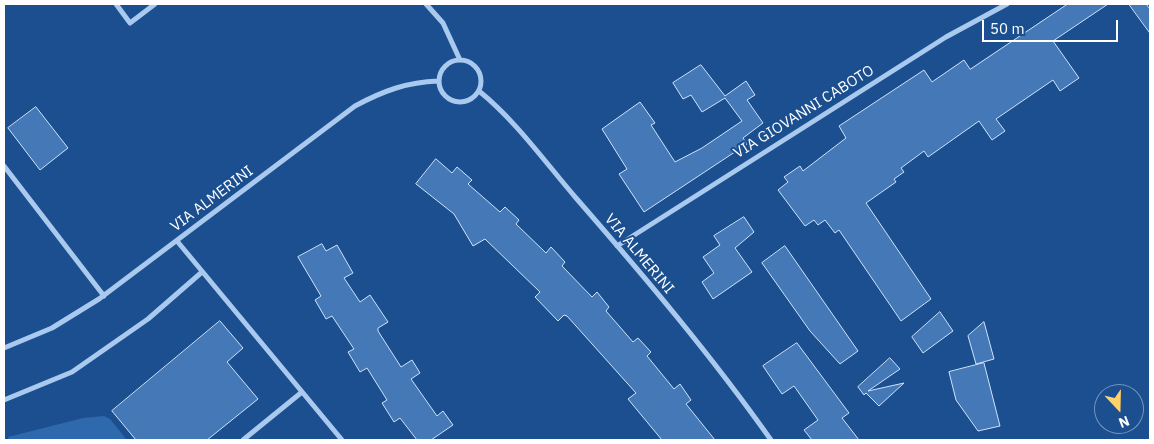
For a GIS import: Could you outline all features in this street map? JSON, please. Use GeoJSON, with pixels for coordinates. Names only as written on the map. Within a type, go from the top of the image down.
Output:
{"type":"FeatureCollection","features":[{"type":"Feature","properties":{"kind":"street"},"geometry":{"type":"LineString","coordinates":[[116,4],[130,23],[156,4]]}},
{"type":"Feature","properties":{"kind":"street"},"geometry":{"type":"LineString","coordinates":[[426,4],[443,23],[460,60]]}},
{"type":"Feature","properties":{"kind":"street","name":"VIA GIOVANNI CABOTO"},"geometry":{"type":"LineString","coordinates":[[617,246],[946,37],[1007,4]]}},
{"type":"Feature","properties":{"kind":"street"},"geometry":{"type":"LineString","coordinates":[[460,60],[472,63],[477,67],[481,79],[479,92],[469,101],[456,102],[444,95],[438,82],[447,64],[460,60]]}},
{"type":"Feature","properties":{"kind":"street","name":"VIA ALMERINI"},"geometry":{"type":"LineString","coordinates":[[4,348],[52,328],[104,296],[355,106],[396,86],[418,82],[438,82]]}},
{"type":"Feature","properties":{"kind":"street","name":"VIA ALMERINI"},"geometry":{"type":"LineString","coordinates":[[479,92],[504,116],[617,246],[726,377],[771,440]]}},
{"type":"Feature","properties":{"kind":"street"},"geometry":{"type":"LineString","coordinates":[[4,166],[104,296]]}},
{"type":"Feature","properties":{"kind":"street"},"geometry":{"type":"LineString","coordinates":[[177,241],[342,440]]}},
{"type":"Feature","properties":{"kind":"street"},"geometry":{"type":"LineString","coordinates":[[4,400],[72,372],[148,319],[202,272]]}},
{"type":"Feature","properties":{"kind":"street"},"geometry":{"type":"LineString","coordinates":[[243,440],[302,392]]}},
{"type":"Feature","properties":{"kind":"shaded area"},"geometry":{"type":"Polygon","coordinates":[[[104,416],[110,419],[127,440],[9,440],[8,437],[83,418],[104,416]]]}},
{"type":"Feature","properties":{"kind":"building"},"geometry":{"type":"Polygon","coordinates":[[[1068,4],[1108,4],[1053,41],[1079,78],[1060,91],[1053,80],[996,119],[1005,131],[992,140],[979,121],[928,157],[924,151],[901,168],[904,172],[894,179],[896,182],[866,203],[931,299],[901,321],[839,230],[835,233],[825,220],[818,225],[814,220],[805,226],[778,190],[788,182],[784,177],[800,166],[803,171],[846,138],[839,126],[924,70],[932,82],[964,60],[970,69],[1068,4]]]}},
{"type":"Feature","properties":{"kind":"building"},"geometry":{"type":"Polygon","coordinates":[[[1129,4],[1146,4],[1150,9],[1150,33],[1129,4]]]}},
{"type":"Feature","properties":{"kind":"building"},"geometry":{"type":"Polygon","coordinates":[[[701,65],[725,96],[746,81],[755,95],[747,100],[763,123],[743,138],[747,144],[644,212],[619,174],[627,169],[602,129],[640,102],[655,123],[651,125],[675,162],[702,148],[742,121],[725,98],[702,112],[691,95],[683,99],[673,83],[701,65]]]}},
{"type":"Feature","properties":{"kind":"building"},"geometry":{"type":"Polygon","coordinates":[[[36,107],[68,148],[40,170],[8,128],[36,107]]]}},
{"type":"Feature","properties":{"kind":"building"},"geometry":{"type":"Polygon","coordinates":[[[436,159],[452,173],[457,167],[472,180],[468,184],[500,212],[505,207],[519,220],[516,224],[546,253],[551,247],[565,262],[562,266],[592,297],[597,292],[609,307],[606,311],[633,342],[638,338],[651,352],[647,356],[674,389],[680,384],[691,400],[686,404],[715,440],[662,440],[628,399],[636,393],[567,316],[564,315],[558,321],[535,297],[540,292],[485,239],[473,246],[454,214],[416,184],[436,159]]]}},
{"type":"Feature","properties":{"kind":"building"},"geometry":{"type":"Polygon","coordinates":[[[744,217],[754,232],[735,248],[752,272],[713,299],[702,282],[714,273],[703,257],[720,245],[714,236],[744,217]]]}},
{"type":"Feature","properties":{"kind":"building"},"geometry":{"type":"Polygon","coordinates":[[[322,244],[326,251],[337,245],[353,273],[344,278],[360,302],[370,295],[388,322],[378,328],[378,331],[401,367],[412,360],[420,373],[411,379],[437,416],[443,411],[453,425],[431,440],[417,440],[400,418],[394,422],[382,403],[387,400],[367,368],[360,372],[348,352],[354,349],[332,316],[326,319],[315,300],[321,296],[298,257],[322,244]]]}},
{"type":"Feature","properties":{"kind":"building"},"geometry":{"type":"Polygon","coordinates":[[[785,246],[858,351],[840,364],[810,331],[762,263],[785,246]]]}},
{"type":"Feature","properties":{"kind":"building"},"geometry":{"type":"Polygon","coordinates":[[[940,312],[953,331],[923,353],[912,337],[940,312]]]}},
{"type":"Feature","properties":{"kind":"building"},"geometry":{"type":"Polygon","coordinates":[[[220,321],[243,348],[227,362],[258,399],[207,440],[136,440],[112,411],[220,321]]]}},
{"type":"Feature","properties":{"kind":"building"},"geometry":{"type":"Polygon","coordinates":[[[984,322],[994,359],[976,364],[968,336],[984,322]]]}},
{"type":"Feature","properties":{"kind":"building"},"geometry":{"type":"Polygon","coordinates":[[[797,343],[849,413],[842,418],[859,440],[812,440],[804,430],[818,420],[794,386],[782,394],[763,366],[797,343]]]}},
{"type":"Feature","properties":{"kind":"building"},"geometry":{"type":"Polygon","coordinates":[[[890,358],[900,369],[868,391],[904,383],[879,406],[866,393],[864,395],[858,387],[890,358]]]}},
{"type":"Feature","properties":{"kind":"building"},"geometry":{"type":"Polygon","coordinates":[[[984,363],[1000,426],[978,431],[956,400],[949,372],[984,363]]]}}]}
